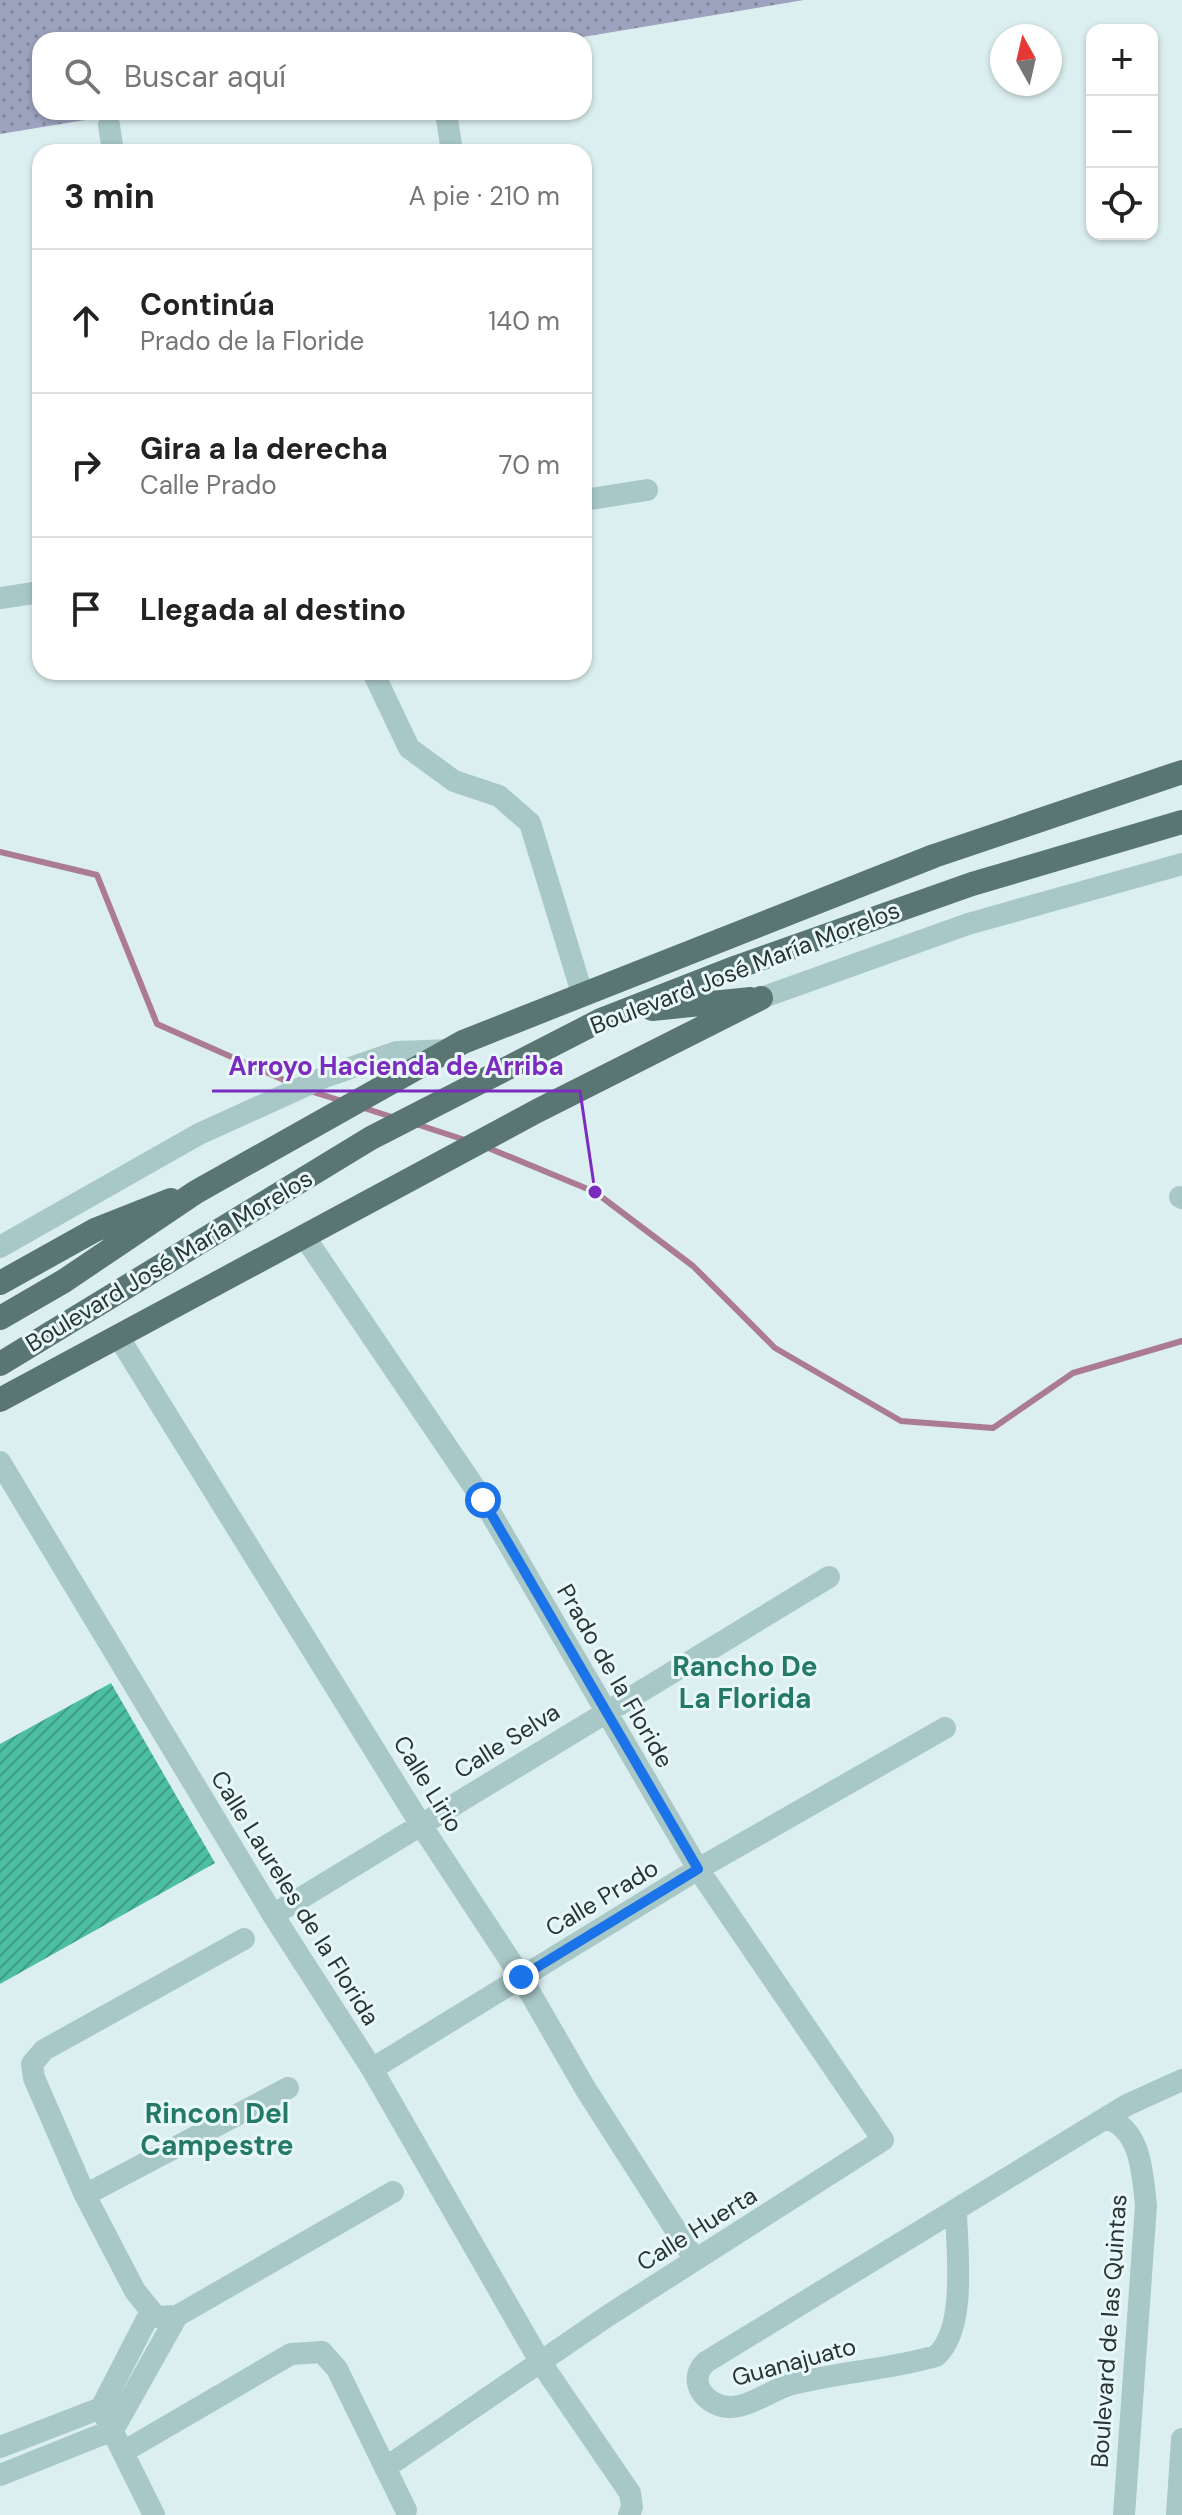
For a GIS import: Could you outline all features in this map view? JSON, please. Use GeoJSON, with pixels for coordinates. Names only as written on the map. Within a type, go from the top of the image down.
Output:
{"type":"FeatureCollection","features":[{"type":"Feature","properties":{"kind":"main road","name":"Boulevard José María Morelos"},"geometry":{"type":"LineString","coordinates":[[0,1318],[64,1281],[196,1192],[452,1050],[582,993],[934,856],[1182,772]]}},
{"type":"Feature","properties":{"kind":"main road","name":"Boulevard José María Morelos"},"geometry":{"type":"LineString","coordinates":[[0,1364],[371,1138],[528,1055],[626,1010],[737,967],[972,884],[1182,822]]}},
{"type":"Feature","properties":{"kind":"main road"},"geometry":{"type":"LineString","coordinates":[[626,1010],[761,998]]}},
{"type":"Feature","properties":{"kind":"main road"},"geometry":{"type":"LineString","coordinates":[[0,1400],[537,1111],[761,998]]}},
{"type":"Feature","properties":{"kind":"main road"},"geometry":{"type":"LineString","coordinates":[[0,1283],[131,1213],[196,1192]]}},
{"type":"Feature","properties":{"kind":"street"},"geometry":{"type":"LineString","coordinates":[[447,120],[451,144]]}},
{"type":"Feature","properties":{"kind":"street"},"geometry":{"type":"LineString","coordinates":[[109,125],[112,144]]}},
{"type":"Feature","properties":{"kind":"street"},"geometry":{"type":"LineString","coordinates":[[592,499],[647,490]]}},
{"type":"Feature","properties":{"kind":"street"},"geometry":{"type":"LineString","coordinates":[[0,598],[32,593]]}},
{"type":"Feature","properties":{"kind":"street"},"geometry":{"type":"LineString","coordinates":[[377,680],[409,748],[454,781],[499,796],[530,823],[582,993]]}},
{"type":"Feature","properties":{"kind":"street","name":"Boulevard José María Morelos"},"geometry":{"type":"LineString","coordinates":[[761,998],[968,924],[1182,864]]}},
{"type":"Feature","properties":{"kind":"street","name":"Boulevard José María Morelos"},"geometry":{"type":"LineString","coordinates":[[0,1247],[199,1134],[327,1076],[397,1052],[452,1050]]}},
{"type":"Feature","properties":{"kind":"street","name":"Prado de la Floride"},"geometry":{"type":"LineString","coordinates":[[304,1236],[483,1500],[698,1869],[883,2140]]}},
{"type":"Feature","properties":{"kind":"street","name":"Calle Lirio"},"geometry":{"type":"LineString","coordinates":[[118,1336],[695,2260]]}},
{"type":"Feature","properties":{"kind":"street","name":"Calle Laureles de la Florida"},"geometry":{"type":"LineString","coordinates":[[0,1462],[273,1915],[372,2069],[541,2363],[630,2493],[632,2507],[629,2515]]}},
{"type":"Feature","properties":{"kind":"street","name":"Calle Selva"},"geometry":{"type":"LineString","coordinates":[[273,1915],[829,1577]]}},
{"type":"Feature","properties":{"kind":"street","name":"Calle Prado"},"geometry":{"type":"LineString","coordinates":[[372,2069],[698,1869],[945,1728]]}},
{"type":"Feature","properties":{"kind":"street"},"geometry":{"type":"LineString","coordinates":[[244,1939],[35,2058],[32,2073],[85,2195],[135,2291],[150,2313],[163,2319],[177,2316],[393,2192]]}},
{"type":"Feature","properties":{"kind":"street","name":"Guanajuato"},"geometry":{"type":"LineString","coordinates":[[956,2212],[958,2272],[955,2313],[947,2347],[936,2356],[786,2386],[732,2407],[710,2403],[703,2397],[699,2374],[706,2362],[1144,2096],[1182,2080]]}},
{"type":"Feature","properties":{"kind":"street"},"geometry":{"type":"LineString","coordinates":[[85,2195],[288,2088]]}},
{"type":"Feature","properties":{"kind":"street","name":"Boulevard de las Quintas"},"geometry":{"type":"LineString","coordinates":[[1107,2118],[1120,2123],[1139,2155],[1147,2224],[1135,2322],[1124,2515]]}},
{"type":"Feature","properties":{"kind":"street","name":"Calle Huerta"},"geometry":{"type":"LineString","coordinates":[[385,2468],[695,2260],[883,2140]]}},
{"type":"Feature","properties":{"kind":"street"},"geometry":{"type":"LineString","coordinates":[[0,2447],[101,2408],[150,2313]]}},
{"type":"Feature","properties":{"kind":"street"},"geometry":{"type":"LineString","coordinates":[[0,2475],[113,2430],[177,2316]]}},
{"type":"Feature","properties":{"kind":"street"},"geometry":{"type":"LineString","coordinates":[[123,2452],[291,2354],[322,2352],[337,2369],[406,2510]]}},
{"type":"Feature","properties":{"kind":"street"},"geometry":{"type":"LineString","coordinates":[[101,2408],[154,2515]]}},
{"type":"Feature","properties":{"kind":"street"},"geometry":{"type":"LineString","coordinates":[[1177,2515],[1182,2439]]}},
{"type":"Feature","properties":{"kind":"shaded area"},"geometry":{"type":"Polygon","coordinates":[[[0,0],[804,0],[592,35],[592,32],[32,32],[32,120],[85,120],[0,134],[0,0]]]}},
{"type":"Feature","properties":{"kind":"building"},"geometry":{"type":"Polygon","coordinates":[[[111,1683],[215,1863],[0,1984],[0,1744],[111,1683]]]}},
{"type":"Feature","properties":{"kind":"waterway"},"geometry":{"type":"LineString","coordinates":[[0,852],[97,875],[157,1024],[293,1084]]}},
{"type":"Feature","properties":{"kind":"waterway"},"geometry":{"type":"LineString","coordinates":[[310,1091],[342,1101]]}},
{"type":"Feature","properties":{"kind":"waterway"},"geometry":{"type":"LineString","coordinates":[[364,1108],[395,1118]]}},
{"type":"Feature","properties":{"kind":"waterway"},"geometry":{"type":"LineString","coordinates":[[413,1123],[468,1141]]}},
{"type":"Feature","properties":{"kind":"waterway"},"geometry":{"type":"LineString","coordinates":[[486,1147],[595,1192],[693,1266],[775,1348],[901,1421],[993,1428],[1073,1373],[1182,1341]]}},
{"type":"Feature","properties":{"kind":"place","name":"Arroyo Hacienda de Arriba"},"geometry":{"type":"Point","coordinates":[595,1192]}},
{"type":"Feature","properties":{"kind":"district","name":"Rancho De La Florida"},"geometry":{"type":"Point","coordinates":[745,1682]}},
{"type":"Feature","properties":{"kind":"district","name":"Rincon Del Campestre"},"geometry":{"type":"Point","coordinates":[217,2129]}},
{"type":"Feature","properties":{"kind":"route"},"geometry":{"type":"LineString","coordinates":[[483,1500],[698,1869],[521,1977]]}}]}
